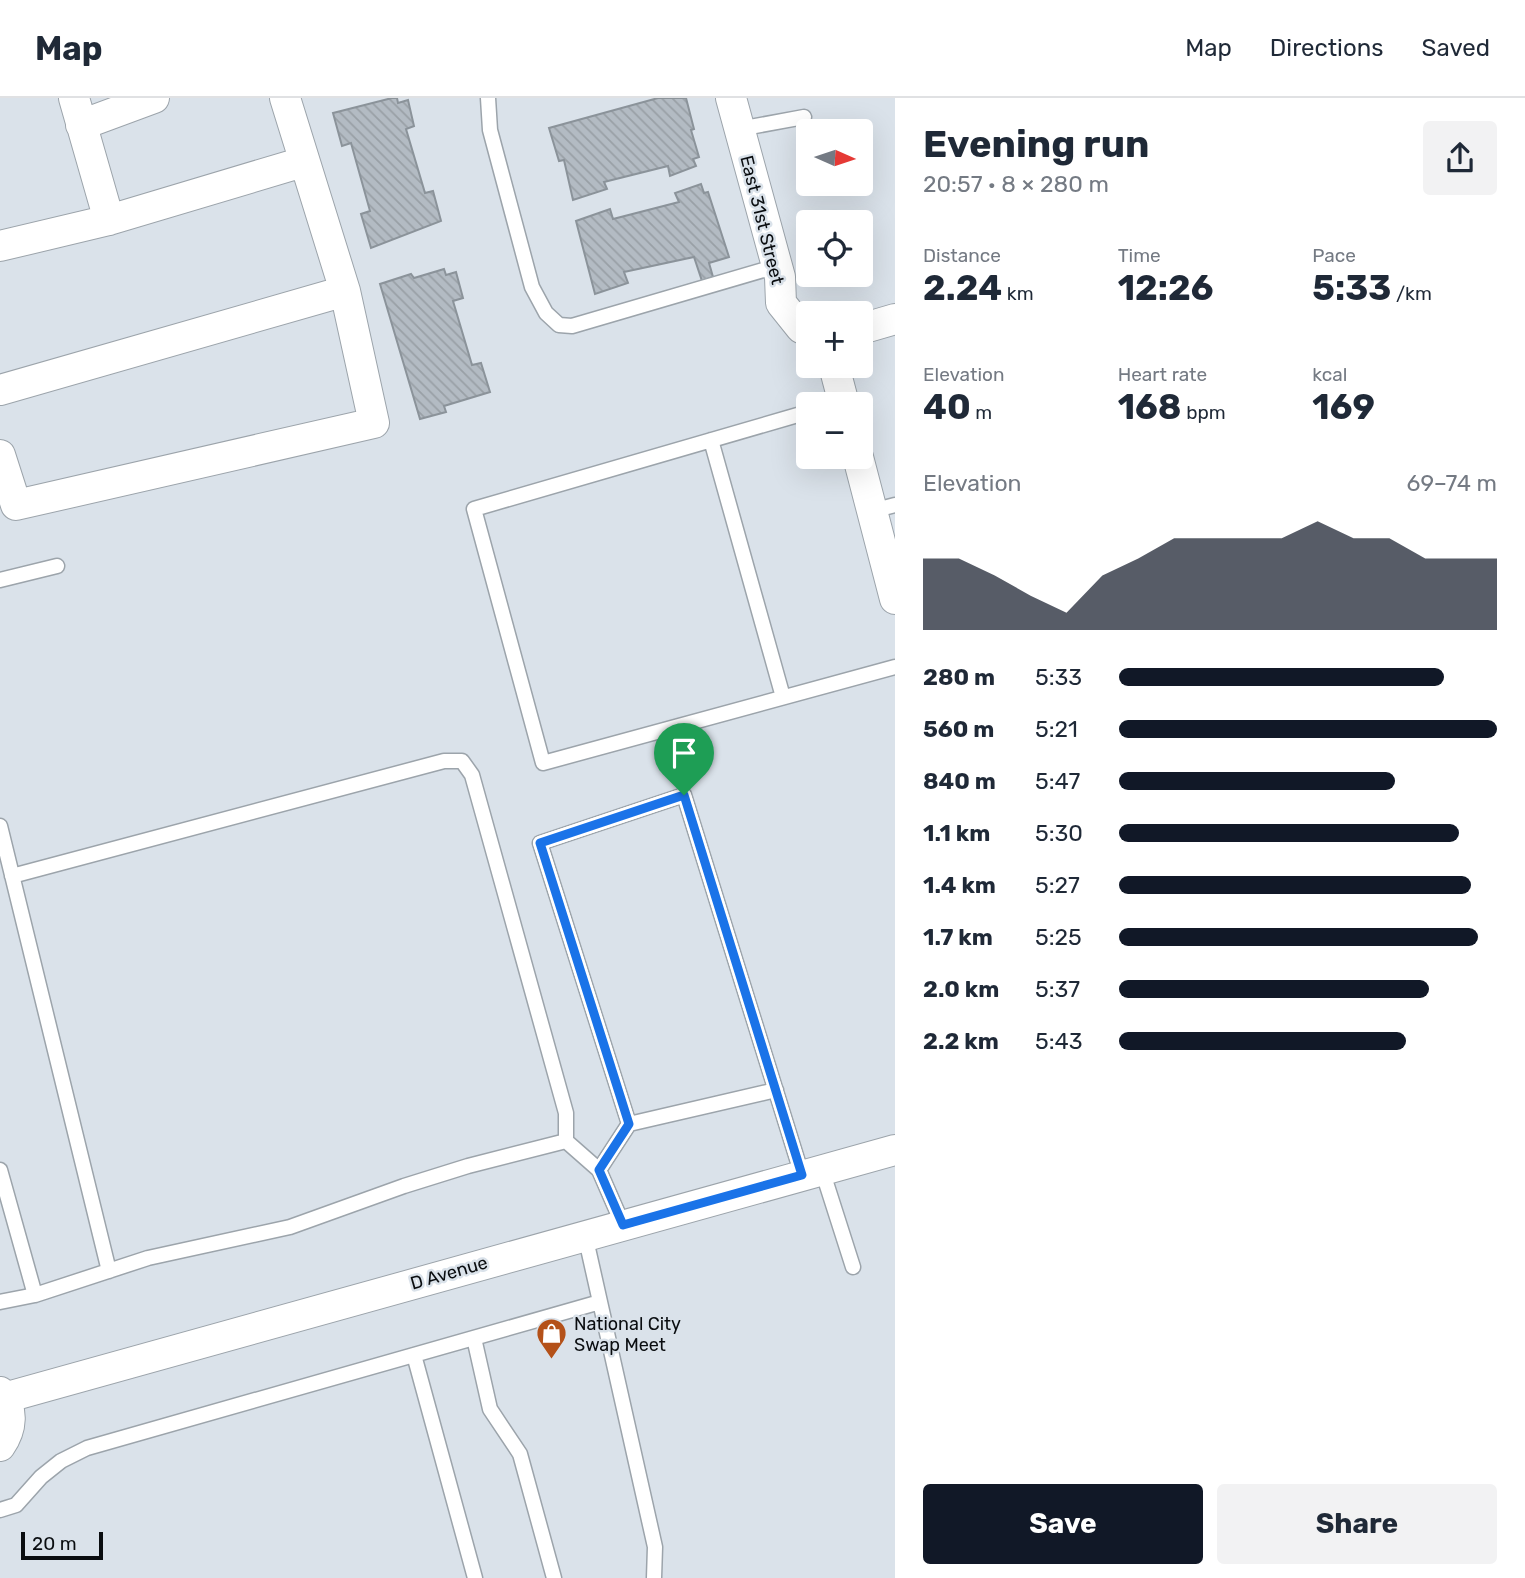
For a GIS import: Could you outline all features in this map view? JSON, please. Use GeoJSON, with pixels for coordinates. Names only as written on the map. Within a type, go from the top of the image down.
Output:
{"type":"FeatureCollection","features":[{"type":"Feature","properties":{"kind":"street"},"geometry":{"type":"LineString","coordinates":[[109,220],[78,111],[154,98]]}},
{"type":"Feature","properties":{"kind":"street"},"geometry":{"type":"LineString","coordinates":[[0,455],[16,505],[374,423],[345,291],[285,98]]}},
{"type":"Feature","properties":{"kind":"street","name":"East 31st Street"},"geometry":{"type":"LineString","coordinates":[[731,98],[776,266],[781,303],[796,322]]}},
{"type":"Feature","properties":{"kind":"street"},"geometry":{"type":"LineString","coordinates":[[0,246],[109,220],[303,162]]}},
{"type":"Feature","properties":{"kind":"street"},"geometry":{"type":"LineString","coordinates":[[0,390],[345,291]]}},
{"type":"Feature","properties":{"kind":"street"},"geometry":{"type":"LineString","coordinates":[[873,325],[895,319]]}},
{"type":"Feature","properties":{"kind":"street"},"geometry":{"type":"LineString","coordinates":[[864,469],[884,508],[895,599]]}},
{"type":"Feature","properties":{"kind":"street","name":"D Avenue"},"geometry":{"type":"LineString","coordinates":[[0,1446],[10,1424],[9,1410],[2,1395],[895,1150]]}},
{"type":"Feature","properties":{"kind":"lane"},"geometry":{"type":"LineString","coordinates":[[488,98],[490,130],[532,287],[545,313],[559,325],[572,326],[776,266]]}},
{"type":"Feature","properties":{"kind":"lane"},"geometry":{"type":"LineString","coordinates":[[739,130],[804,117]]}},
{"type":"Feature","properties":{"kind":"lane"},"geometry":{"type":"LineString","coordinates":[[796,415],[474,509],[543,763],[895,667]]}},
{"type":"Feature","properties":{"kind":"lane"},"geometry":{"type":"LineString","coordinates":[[711,440],[783,697]]}},
{"type":"Feature","properties":{"kind":"lane"},"geometry":{"type":"LineString","coordinates":[[0,580],[57,566]]}},
{"type":"Feature","properties":{"kind":"lane"},"geometry":{"type":"LineString","coordinates":[[12,876],[444,761],[462,761],[472,775],[566,1113],[566,1142],[599,1170],[623,1225]]}},
{"type":"Feature","properties":{"kind":"lane"},"geometry":{"type":"LineString","coordinates":[[629,1124],[540,843],[684,795],[776,1090],[853,1267]]}},
{"type":"Feature","properties":{"kind":"lane"},"geometry":{"type":"LineString","coordinates":[[0,826],[109,1271]]}},
{"type":"Feature","properties":{"kind":"lane"},"geometry":{"type":"LineString","coordinates":[[599,1170],[629,1124],[776,1090]]}},
{"type":"Feature","properties":{"kind":"lane"},"geometry":{"type":"LineString","coordinates":[[0,1302],[35,1295],[148,1258],[290,1227],[468,1166],[566,1142]]}},
{"type":"Feature","properties":{"kind":"lane"},"geometry":{"type":"LineString","coordinates":[[0,1170],[35,1295]]}},
{"type":"Feature","properties":{"kind":"lane"},"geometry":{"type":"LineString","coordinates":[[585,1235],[655,1547],[654,1578]]}},
{"type":"Feature","properties":{"kind":"lane"},"geometry":{"type":"LineString","coordinates":[[0,1510],[16,1505],[41,1477],[61,1461],[87,1448],[600,1302]]}},
{"type":"Feature","properties":{"kind":"lane"},"geometry":{"type":"LineString","coordinates":[[474,1338],[490,1409],[520,1454],[554,1578]]}},
{"type":"Feature","properties":{"kind":"lane"},"geometry":{"type":"LineString","coordinates":[[414,1354],[475,1578]]}},
{"type":"Feature","properties":{"kind":"building"},"geometry":{"type":"Polygon","coordinates":[[[397,98],[398,103],[408,100],[414,126],[406,129],[425,193],[433,191],[441,221],[371,248],[361,214],[370,211],[351,143],[342,146],[333,113],[397,98]]]}},
{"type":"Feature","properties":{"kind":"building"},"geometry":{"type":"Polygon","coordinates":[[[658,98],[686,98],[699,157],[693,159],[696,166],[670,176],[668,166],[604,182],[607,189],[573,200],[564,160],[559,161],[549,128],[658,98]]]}},
{"type":"Feature","properties":{"kind":"building"},"geometry":{"type":"Polygon","coordinates":[[[701,184],[704,193],[708,192],[729,257],[709,263],[713,277],[702,281],[694,257],[624,272],[628,283],[595,294],[576,221],[610,209],[613,219],[679,202],[675,193],[701,184]]]}},
{"type":"Feature","properties":{"kind":"building"},"geometry":{"type":"Polygon","coordinates":[[[444,269],[446,275],[456,272],[463,298],[453,301],[472,365],[481,363],[490,392],[444,406],[446,412],[420,419],[380,284],[411,274],[414,278],[444,269]]]}},
{"type":"Feature","properties":{"kind":"place","name":"National City Swap Meet"},"geometry":{"type":"Point","coordinates":[551,1361]}},
{"type":"Feature","properties":{"kind":"route"},"geometry":{"type":"LineString","coordinates":[[684,795],[802,1175],[623,1225],[599,1170],[629,1124],[540,843],[684,795]]}}]}
